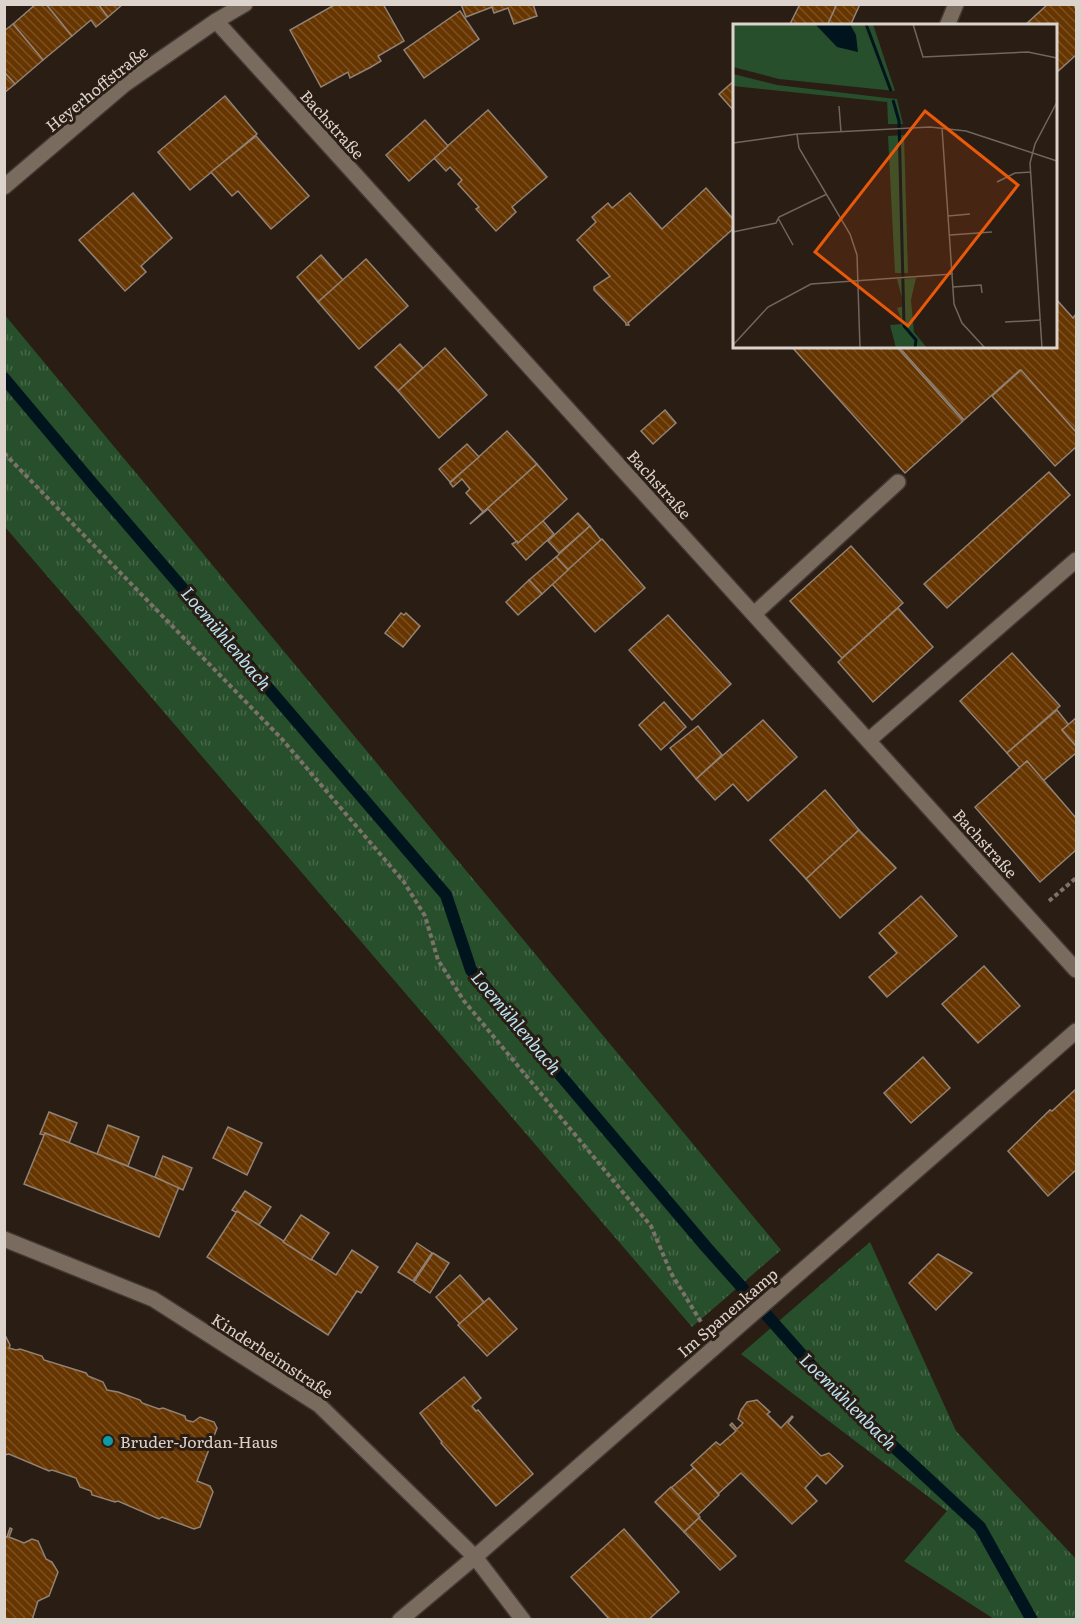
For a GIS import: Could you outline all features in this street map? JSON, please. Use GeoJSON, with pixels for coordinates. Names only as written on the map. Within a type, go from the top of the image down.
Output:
{"type":"FeatureCollection","features":[{"type":"Feature","properties":{"kind":"street","name":"Heyerhoffstraße"},"geometry":{"type":"LineString","coordinates":[[4,187],[125,84],[216,21],[245,4]]}},
{"type":"Feature","properties":{"kind":"street"},"geometry":{"type":"LineString","coordinates":[[948,24],[956,4]]}},
{"type":"Feature","properties":{"kind":"street","name":"Bachstraße"},"geometry":{"type":"LineString","coordinates":[[216,21],[1077,970]]}},
{"type":"Feature","properties":{"kind":"street"},"geometry":{"type":"LineString","coordinates":[[754,614],[898,482]]}},
{"type":"Feature","properties":{"kind":"street"},"geometry":{"type":"LineString","coordinates":[[869,740],[1077,560]]}},
{"type":"Feature","properties":{"kind":"street","name":"Im Spanenkamp"},"geometry":{"type":"LineString","coordinates":[[400,1620],[1077,1031]]}},
{"type":"Feature","properties":{"kind":"street","name":"Kinderheimstraße"},"geometry":{"type":"LineString","coordinates":[[4,1239],[153,1299],[319,1405],[475,1557],[523,1620]]}},
{"type":"Feature","properties":{"kind":"path"},"geometry":{"type":"LineString","coordinates":[[4,453],[281,738],[404,882],[425,916],[438,960],[464,1001],[651,1226],[671,1273],[715,1347]]}},
{"type":"Feature","properties":{"kind":"path"},"geometry":{"type":"LineString","coordinates":[[1029,917],[1077,878]]}},
{"type":"Feature","properties":{"kind":"green space"},"geometry":{"type":"Polygon","coordinates":[[[4,314],[781,1250],[692,1327],[5,527],[4,314]]]}},
{"type":"Feature","properties":{"kind":"green space"},"geometry":{"type":"Polygon","coordinates":[[[870,1242],[956,1431],[1076,1559],[1076,1619],[994,1619],[904,1561],[947,1511],[741,1354],[870,1242]]]}},
{"type":"Feature","properties":{"kind":"building"},"geometry":{"type":"Polygon","coordinates":[[[36,4],[46,4],[72,36],[43,60],[13,24],[36,4]]]}},
{"type":"Feature","properties":{"kind":"building"},"geometry":{"type":"Polygon","coordinates":[[[46,4],[98,4],[108,17],[96,27],[91,20],[72,36],[46,4]]]}},
{"type":"Feature","properties":{"kind":"building"},"geometry":{"type":"Polygon","coordinates":[[[98,4],[123,4],[108,17],[98,4]]]}},
{"type":"Feature","properties":{"kind":"building"},"geometry":{"type":"Polygon","coordinates":[[[336,4],[383,4],[404,41],[378,56],[381,61],[371,67],[350,78],[348,72],[321,87],[290,30],[336,4]]]}},
{"type":"Feature","properties":{"kind":"building"},"geometry":{"type":"Polygon","coordinates":[[[461,4],[533,4],[537,16],[514,24],[508,8],[494,13],[492,7],[466,17],[461,4]]]}},
{"type":"Feature","properties":{"kind":"building"},"geometry":{"type":"Polygon","coordinates":[[[800,4],[837,4],[828,24],[790,24],[800,4]]]}},
{"type":"Feature","properties":{"kind":"building"},"geometry":{"type":"Polygon","coordinates":[[[837,4],[860,4],[851,24],[828,24],[837,4]]]}},
{"type":"Feature","properties":{"kind":"building"},"geometry":{"type":"Polygon","coordinates":[[[1048,4],[1073,4],[1076,9],[1076,55],[1057,72],[1057,24],[1026,24],[1048,4]]]}},
{"type":"Feature","properties":{"kind":"building"},"geometry":{"type":"Polygon","coordinates":[[[460,11],[479,39],[424,78],[404,50],[460,11]]]}},
{"type":"Feature","properties":{"kind":"building"},"geometry":{"type":"Polygon","coordinates":[[[13,24],[43,60],[15,84],[4,72],[4,31],[13,24]]]}},
{"type":"Feature","properties":{"kind":"building"},"geometry":{"type":"Polygon","coordinates":[[[4,72],[15,84],[4,93],[4,72]]]}},
{"type":"Feature","properties":{"kind":"building"},"geometry":{"type":"Polygon","coordinates":[[[733,82],[733,110],[719,94],[733,82]]]}},
{"type":"Feature","properties":{"kind":"building"},"geometry":{"type":"Polygon","coordinates":[[[225,96],[257,134],[190,190],[158,152],[225,96]]]}},
{"type":"Feature","properties":{"kind":"building"},"geometry":{"type":"Polygon","coordinates":[[[488,110],[547,177],[512,207],[516,212],[496,231],[476,209],[479,207],[458,184],[462,180],[450,167],[446,171],[434,158],[488,110]]]}},
{"type":"Feature","properties":{"kind":"building"},"geometry":{"type":"Polygon","coordinates":[[[425,120],[448,146],[409,181],[386,155],[425,120]]]}},
{"type":"Feature","properties":{"kind":"building"},"geometry":{"type":"Polygon","coordinates":[[[256,136],[309,196],[271,229],[238,191],[232,196],[211,172],[256,136]]]}},
{"type":"Feature","properties":{"kind":"building"},"geometry":{"type":"Polygon","coordinates":[[[706,188],[733,219],[733,229],[628,323],[629,325],[626,325],[594,290],[594,287],[610,276],[577,240],[596,222],[592,217],[608,203],[612,208],[630,193],[662,229],[706,188]]]}},
{"type":"Feature","properties":{"kind":"building"},"geometry":{"type":"Polygon","coordinates":[[[133,193],[172,238],[141,266],[146,272],[125,291],[79,240],[133,193]]]}},
{"type":"Feature","properties":{"kind":"building"},"geometry":{"type":"Polygon","coordinates":[[[321,255],[343,280],[318,302],[297,277],[321,255]]]}},
{"type":"Feature","properties":{"kind":"building"},"geometry":{"type":"Polygon","coordinates":[[[366,259],[408,306],[359,349],[318,302],[366,259]]]}},
{"type":"Feature","properties":{"kind":"building"},"geometry":{"type":"Polygon","coordinates":[[[1057,300],[1073,318],[1076,314],[1076,432],[1020,370],[964,420],[900,348],[1057,348],[1057,300]]]}},
{"type":"Feature","properties":{"kind":"building"},"geometry":{"type":"Polygon","coordinates":[[[400,344],[423,368],[398,391],[375,367],[400,344]]]}},
{"type":"Feature","properties":{"kind":"building"},"geometry":{"type":"Polygon","coordinates":[[[445,348],[487,395],[439,438],[398,391],[445,348]]]}},
{"type":"Feature","properties":{"kind":"building"},"geometry":{"type":"Polygon","coordinates":[[[793,348],[898,348],[963,421],[905,473],[793,348]]]}},
{"type":"Feature","properties":{"kind":"building"},"geometry":{"type":"Polygon","coordinates":[[[1021,370],[1076,432],[1076,447],[1055,466],[992,396],[1021,370]]]}},
{"type":"Feature","properties":{"kind":"building"},"geometry":{"type":"Polygon","coordinates":[[[665,410],[676,423],[653,444],[641,431],[665,410]]]}},
{"type":"Feature","properties":{"kind":"building"},"geometry":{"type":"Polygon","coordinates":[[[507,431],[537,464],[470,524],[483,512],[466,493],[470,489],[462,479],[453,487],[450,483],[507,431]]]}},
{"type":"Feature","properties":{"kind":"building"},"geometry":{"type":"Polygon","coordinates":[[[467,444],[479,457],[450,482],[439,469],[467,444]]]}},
{"type":"Feature","properties":{"kind":"building"},"geometry":{"type":"Polygon","coordinates":[[[537,464],[567,499],[543,521],[518,543],[488,509],[470,524],[537,464]]]}},
{"type":"Feature","properties":{"kind":"building"},"geometry":{"type":"Polygon","coordinates":[[[1049,472],[1070,495],[947,608],[924,584],[1049,472]]]}},
{"type":"Feature","properties":{"kind":"building"},"geometry":{"type":"Polygon","coordinates":[[[578,513],[590,526],[559,553],[548,541],[578,513]]]}},
{"type":"Feature","properties":{"kind":"building"},"geometry":{"type":"Polygon","coordinates":[[[543,521],[554,534],[526,560],[512,544],[517,541],[518,543],[543,521]]]}},
{"type":"Feature","properties":{"kind":"building"},"geometry":{"type":"Polygon","coordinates":[[[590,526],[601,540],[568,570],[556,557],[590,526]]]}},
{"type":"Feature","properties":{"kind":"building"},"geometry":{"type":"Polygon","coordinates":[[[602,539],[645,588],[595,632],[552,584],[602,539]]]}},
{"type":"Feature","properties":{"kind":"building"},"geometry":{"type":"Polygon","coordinates":[[[851,546],[903,603],[842,658],[790,601],[851,546]]]}},
{"type":"Feature","properties":{"kind":"building"},"geometry":{"type":"Polygon","coordinates":[[[556,557],[568,570],[542,594],[529,580],[556,557]]]}},
{"type":"Feature","properties":{"kind":"building"},"geometry":{"type":"Polygon","coordinates":[[[529,580],[542,594],[518,615],[506,602],[529,580]]]}},
{"type":"Feature","properties":{"kind":"building"},"geometry":{"type":"Polygon","coordinates":[[[898,608],[933,647],[873,702],[838,662],[898,608]]]}},
{"type":"Feature","properties":{"kind":"building"},"geometry":{"type":"Polygon","coordinates":[[[401,613],[404,615],[406,613],[420,626],[403,647],[385,633],[401,613]]]}},
{"type":"Feature","properties":{"kind":"building"},"geometry":{"type":"Polygon","coordinates":[[[668,615],[731,684],[692,720],[629,650],[668,615]]]}},
{"type":"Feature","properties":{"kind":"building"},"geometry":{"type":"Polygon","coordinates":[[[1012,653],[1060,706],[1007,753],[960,701],[1012,653]]]}},
{"type":"Feature","properties":{"kind":"building"},"geometry":{"type":"Polygon","coordinates":[[[664,702],[686,727],[661,750],[639,725],[664,702]]]}},
{"type":"Feature","properties":{"kind":"building"},"geometry":{"type":"Polygon","coordinates":[[[1057,710],[1069,725],[1062,730],[1076,746],[1076,753],[1043,781],[1027,761],[1020,768],[1007,753],[1057,710]]]}},
{"type":"Feature","properties":{"kind":"building"},"geometry":{"type":"Polygon","coordinates":[[[1076,718],[1076,746],[1062,730],[1076,718]]]}},
{"type":"Feature","properties":{"kind":"building"},"geometry":{"type":"Polygon","coordinates":[[[763,720],[797,757],[748,801],[733,784],[715,800],[696,779],[763,720]]]}},
{"type":"Feature","properties":{"kind":"building"},"geometry":{"type":"Polygon","coordinates":[[[698,726],[722,755],[696,779],[670,748],[698,726]]]}},
{"type":"Feature","properties":{"kind":"building"},"geometry":{"type":"Polygon","coordinates":[[[1027,761],[1076,818],[1076,850],[1040,882],[975,807],[1027,761]]]}},
{"type":"Feature","properties":{"kind":"building"},"geometry":{"type":"Polygon","coordinates":[[[825,790],[859,830],[806,879],[770,840],[825,790]]]}},
{"type":"Feature","properties":{"kind":"building"},"geometry":{"type":"Polygon","coordinates":[[[859,830],[896,868],[840,918],[806,879],[859,830]]]}},
{"type":"Feature","properties":{"kind":"building"},"geometry":{"type":"Polygon","coordinates":[[[921,896],[957,936],[887,997],[869,977],[897,953],[879,933],[921,896]]]}},
{"type":"Feature","properties":{"kind":"building"},"geometry":{"type":"Polygon","coordinates":[[[984,966],[1020,1006],[978,1043],[942,1004],[984,966]]]}},
{"type":"Feature","properties":{"kind":"building"},"geometry":{"type":"Polygon","coordinates":[[[923,1057],[950,1088],[911,1123],[884,1093],[923,1057]]]}},
{"type":"Feature","properties":{"kind":"building"},"geometry":{"type":"Polygon","coordinates":[[[1076,1089],[1076,1170],[1048,1196],[1008,1151],[1050,1110],[1052,1111],[1076,1089]]]}},
{"type":"Feature","properties":{"kind":"building"},"geometry":{"type":"Polygon","coordinates":[[[49,1112],[77,1123],[69,1143],[45,1133],[40,1134],[49,1112]]]}},
{"type":"Feature","properties":{"kind":"building"},"geometry":{"type":"Polygon","coordinates":[[[108,1125],[139,1137],[128,1166],[97,1154],[108,1125]]]}},
{"type":"Feature","properties":{"kind":"building"},"geometry":{"type":"Polygon","coordinates":[[[228,1127],[262,1143],[247,1175],[213,1158],[228,1127]]]}},
{"type":"Feature","properties":{"kind":"building"},"geometry":{"type":"Polygon","coordinates":[[[45,1133],[179,1187],[159,1237],[24,1184],[45,1133]]]}},
{"type":"Feature","properties":{"kind":"building"},"geometry":{"type":"Polygon","coordinates":[[[163,1156],[192,1168],[183,1190],[155,1177],[163,1156]]]}},
{"type":"Feature","properties":{"kind":"building"},"geometry":{"type":"Polygon","coordinates":[[[245,1191],[271,1207],[259,1225],[232,1210],[245,1191]]]}},
{"type":"Feature","properties":{"kind":"building"},"geometry":{"type":"Polygon","coordinates":[[[237,1211],[336,1275],[352,1250],[378,1267],[361,1293],[357,1291],[328,1335],[207,1257],[237,1211]]]}},
{"type":"Feature","properties":{"kind":"building"},"geometry":{"type":"Polygon","coordinates":[[[301,1215],[329,1233],[311,1260],[283,1242],[301,1215]]]}},
{"type":"Feature","properties":{"kind":"building"},"geometry":{"type":"Polygon","coordinates":[[[417,1243],[432,1253],[413,1281],[398,1272],[417,1243]]]}},
{"type":"Feature","properties":{"kind":"building"},"geometry":{"type":"Polygon","coordinates":[[[433,1253],[449,1263],[430,1293],[414,1282],[433,1253]]]}},
{"type":"Feature","properties":{"kind":"building"},"geometry":{"type":"Polygon","coordinates":[[[938,1254],[972,1273],[936,1310],[909,1283],[938,1254]]]}},
{"type":"Feature","properties":{"kind":"building"},"geometry":{"type":"Polygon","coordinates":[[[460,1275],[484,1302],[460,1324],[436,1297],[460,1275]]]}},
{"type":"Feature","properties":{"kind":"building"},"geometry":{"type":"Polygon","coordinates":[[[489,1298],[517,1329],[487,1356],[458,1325],[489,1298]]]}},
{"type":"Feature","properties":{"kind":"building","name":"Bruder-Jordan-Haus"},"geometry":{"type":"Polygon","coordinates":[[[4,1333],[10,1345],[9,1348],[42,1356],[44,1360],[86,1373],[103,1382],[107,1390],[185,1416],[186,1420],[193,1422],[200,1417],[214,1422],[217,1428],[197,1481],[210,1486],[213,1492],[200,1527],[194,1529],[162,1517],[159,1519],[118,1501],[92,1495],[91,1491],[80,1487],[76,1478],[49,1471],[9,1454],[4,1455],[4,1333]]]}},
{"type":"Feature","properties":{"kind":"building"},"geometry":{"type":"Polygon","coordinates":[[[464,1377],[481,1398],[472,1406],[533,1474],[496,1506],[441,1443],[420,1413],[464,1377]]]}},
{"type":"Feature","properties":{"kind":"building"},"geometry":{"type":"Polygon","coordinates":[[[757,1400],[770,1412],[767,1414],[781,1428],[792,1416],[788,1423],[821,1456],[829,1453],[843,1466],[826,1484],[817,1475],[805,1488],[817,1501],[792,1524],[741,1473],[718,1494],[691,1465],[716,1442],[720,1445],[736,1431],[730,1425],[732,1423],[737,1429],[743,1423],[738,1419],[741,1410],[747,1402],[757,1400]]]}},
{"type":"Feature","properties":{"kind":"building"},"geometry":{"type":"Polygon","coordinates":[[[694,1468],[719,1495],[698,1515],[671,1488],[694,1468]]]}},
{"type":"Feature","properties":{"kind":"building"},"geometry":{"type":"Polygon","coordinates":[[[671,1487],[700,1517],[684,1532],[655,1502],[671,1487]]]}},
{"type":"Feature","properties":{"kind":"building"},"geometry":{"type":"Polygon","coordinates":[[[699,1518],[736,1556],[720,1570],[684,1532],[699,1518]]]}},
{"type":"Feature","properties":{"kind":"building"},"geometry":{"type":"Polygon","coordinates":[[[10,1528],[12,1529],[9,1537],[24,1543],[32,1539],[38,1541],[46,1559],[52,1562],[58,1572],[49,1596],[38,1601],[32,1620],[4,1620],[4,1536],[7,1537],[10,1528]]]}},
{"type":"Feature","properties":{"kind":"building"},"geometry":{"type":"Polygon","coordinates":[[[624,1529],[679,1592],[648,1620],[610,1620],[571,1577],[624,1529]]]}},
{"type":"Feature","properties":{"kind":"waterway","name":"Loemühlenbach"},"geometry":{"type":"LineString","coordinates":[[4,378],[446,895],[471,970],[707,1248],[835,1392],[980,1527],[1032,1620]]}},
{"type":"Feature","properties":{"kind":"place","name":"Bruder-Jordan-Haus"},"geometry":{"type":"Point","coordinates":[108,1441]}}]}
